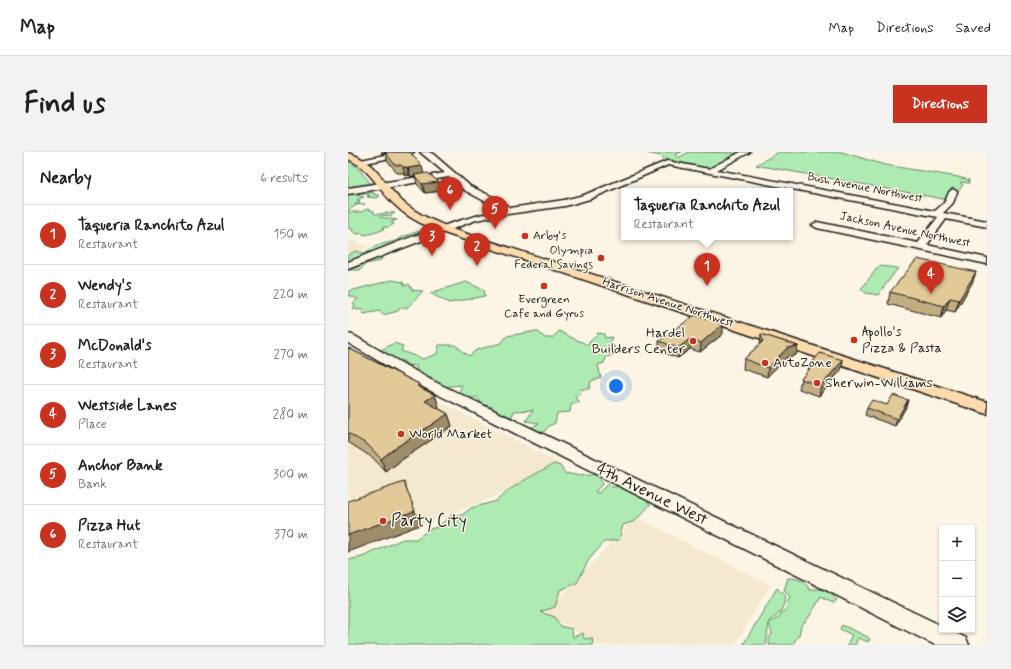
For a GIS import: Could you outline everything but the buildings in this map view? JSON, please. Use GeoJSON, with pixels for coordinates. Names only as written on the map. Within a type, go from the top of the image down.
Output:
{"type":"FeatureCollection","features":[{"type":"Feature","properties":{"kind":"main road","name":"Harrison Avenue Northwest"},"geometry":{"type":"LineString","coordinates":[[348,156],[372,169],[394,199],[404,208],[415,215],[444,228],[987,408]]}},
{"type":"Feature","properties":{"kind":"street"},"geometry":{"type":"LineString","coordinates":[[361,162],[410,152]]}},
{"type":"Feature","properties":{"kind":"street"},"geometry":{"type":"LineString","coordinates":[[424,152],[436,158],[467,188],[498,202],[508,211]]}},
{"type":"Feature","properties":{"kind":"street"},"geometry":{"type":"LineString","coordinates":[[710,171],[746,152]]}},
{"type":"Feature","properties":{"kind":"street","name":"Bush Avenue Northwest"},"geometry":{"type":"LineString","coordinates":[[508,211],[576,201],[596,194],[667,163],[987,224]]}},
{"type":"Feature","properties":{"kind":"street"},"geometry":{"type":"LineString","coordinates":[[348,191],[451,174]]}},
{"type":"Feature","properties":{"kind":"street"},"geometry":{"type":"LineString","coordinates":[[921,247],[949,203],[953,192]]}},
{"type":"Feature","properties":{"kind":"street"},"geometry":{"type":"LineString","coordinates":[[348,266],[444,228],[478,217],[508,211]]}},
{"type":"Feature","properties":{"kind":"street","name":"Jackson Avenue Northwest"},"geometry":{"type":"LineString","coordinates":[[817,225],[987,261]]}},
{"type":"Feature","properties":{"kind":"street","name":"4th Avenue West"},"geometry":{"type":"LineString","coordinates":[[348,338],[426,383],[958,645]]}},
{"type":"Feature","properties":{"kind":"shaded area"},"geometry":{"type":"Polygon","coordinates":[[[348,239],[370,247],[348,256],[348,239]]]}},
{"type":"Feature","properties":{"kind":"shaded area"},"geometry":{"type":"Polygon","coordinates":[[[348,352],[404,383],[563,465],[489,499],[348,553],[348,352]]]}},
{"type":"Feature","properties":{"kind":"shaded area"},"geometry":{"type":"Polygon","coordinates":[[[636,517],[770,585],[735,645],[597,645],[546,612],[636,517]]]}},
{"type":"Feature","properties":{"kind":"green space"},"geometry":{"type":"Polygon","coordinates":[[[641,152],[682,152],[675,154],[678,158],[689,152],[741,153],[709,169],[671,162],[674,160],[664,159],[661,156],[641,152]]]}},
{"type":"Feature","properties":{"kind":"green space"},"geometry":{"type":"Polygon","coordinates":[[[779,152],[842,152],[885,165],[958,177],[969,180],[969,183],[960,182],[963,185],[954,197],[956,199],[949,200],[756,165],[779,152]]]}},
{"type":"Feature","properties":{"kind":"green space"},"geometry":{"type":"Polygon","coordinates":[[[348,161],[358,168],[371,184],[348,187],[348,161]]]}},
{"type":"Feature","properties":{"kind":"green space"},"geometry":{"type":"Polygon","coordinates":[[[366,191],[380,196],[377,198],[367,197],[370,196],[367,196],[369,195],[368,194],[353,194],[364,197],[357,200],[360,201],[355,204],[365,204],[356,205],[348,211],[348,193],[366,191]]]}},
{"type":"Feature","properties":{"kind":"green space"},"geometry":{"type":"Polygon","coordinates":[[[367,209],[374,211],[374,214],[390,212],[395,213],[390,216],[382,215],[380,217],[397,220],[391,222],[394,224],[389,227],[383,227],[384,229],[380,231],[364,235],[362,233],[357,234],[352,231],[352,229],[348,228],[348,212],[361,212],[367,209]]]}},
{"type":"Feature","properties":{"kind":"green space"},"geometry":{"type":"Polygon","coordinates":[[[419,231],[424,232],[355,264],[363,263],[381,256],[382,258],[380,261],[366,264],[360,270],[348,270],[348,255],[356,251],[364,253],[378,245],[395,241],[419,231]]]}},
{"type":"Feature","properties":{"kind":"green space"},"geometry":{"type":"Polygon","coordinates":[[[879,266],[898,268],[878,295],[866,293],[861,289],[879,266]]]}},
{"type":"Feature","properties":{"kind":"green space"},"geometry":{"type":"Polygon","coordinates":[[[392,280],[403,282],[405,286],[409,284],[412,290],[423,291],[407,308],[400,308],[398,311],[383,315],[379,311],[364,314],[363,310],[352,309],[355,305],[353,303],[358,299],[348,295],[350,291],[392,280]]]}},
{"type":"Feature","properties":{"kind":"green space"},"geometry":{"type":"Polygon","coordinates":[[[466,282],[484,290],[485,296],[449,303],[430,293],[466,282]]]}},
{"type":"Feature","properties":{"kind":"green space"},"geometry":{"type":"Polygon","coordinates":[[[537,331],[545,338],[552,338],[559,331],[588,345],[598,333],[604,334],[605,338],[612,337],[610,342],[615,347],[611,350],[613,354],[606,358],[604,363],[598,365],[601,378],[591,381],[589,389],[581,389],[580,395],[574,396],[580,402],[571,405],[570,412],[557,413],[555,423],[549,426],[542,434],[529,429],[539,423],[526,421],[533,410],[514,411],[512,417],[495,414],[493,407],[483,406],[477,397],[466,399],[458,394],[462,385],[442,387],[431,382],[432,378],[415,373],[417,366],[406,365],[404,361],[390,361],[390,355],[382,354],[381,350],[394,343],[403,346],[401,351],[423,359],[437,354],[439,345],[455,345],[469,356],[476,350],[501,343],[507,336],[537,331]]]}},
{"type":"Feature","properties":{"kind":"green space"},"geometry":{"type":"Polygon","coordinates":[[[554,464],[560,466],[565,473],[580,476],[599,474],[602,484],[595,492],[599,493],[608,483],[612,487],[624,486],[632,488],[638,497],[645,496],[650,505],[635,521],[623,525],[619,540],[604,542],[588,561],[577,583],[560,590],[555,607],[540,612],[555,617],[560,626],[572,629],[573,637],[583,633],[584,639],[592,638],[593,645],[348,645],[348,560],[362,557],[403,539],[416,539],[430,529],[438,527],[451,515],[462,515],[471,508],[497,501],[515,486],[554,464]]]}},
{"type":"Feature","properties":{"kind":"green space"},"geometry":{"type":"Polygon","coordinates":[[[788,578],[801,581],[806,584],[810,590],[825,590],[837,600],[833,603],[821,597],[809,617],[801,626],[799,635],[792,645],[769,645],[769,638],[772,634],[769,623],[780,617],[781,613],[787,609],[786,604],[790,598],[784,590],[788,578]]]}},
{"type":"Feature","properties":{"kind":"green space"},"geometry":{"type":"Polygon","coordinates":[[[777,588],[785,596],[779,614],[769,621],[766,645],[743,645],[777,588]]]}},
{"type":"Feature","properties":{"kind":"green space"},"geometry":{"type":"Polygon","coordinates":[[[842,625],[868,637],[870,640],[868,642],[858,638],[855,645],[847,645],[852,635],[840,629],[842,625]]]}},
{"type":"Feature","properties":{"kind":"place","name":"Pizza Hut"},"geometry":{"type":"Point","coordinates":[450,210]}},
{"type":"Feature","properties":{"kind":"place","name":"Anchor Bank"},"geometry":{"type":"Point","coordinates":[495,229]}},
{"type":"Feature","properties":{"kind":"place","name":"Arby's"},"geometry":{"type":"Point","coordinates":[525,236]}},
{"type":"Feature","properties":{"kind":"place","name":"McDonald's"},"geometry":{"type":"Point","coordinates":[432,256]}},
{"type":"Feature","properties":{"kind":"place","name":"Olympia Federal Savings"},"geometry":{"type":"Point","coordinates":[601,258]}},
{"type":"Feature","properties":{"kind":"place","name":"Wendy's"},"geometry":{"type":"Point","coordinates":[477,266]}},
{"type":"Feature","properties":{"kind":"place","name":"Evergreen Cafe and Gyros"},"geometry":{"type":"Point","coordinates":[544,286]}},
{"type":"Feature","properties":{"kind":"place","name":"Taqueria Ranchito Azul"},"geometry":{"type":"Point","coordinates":[707,286]}},
{"type":"Feature","properties":{"kind":"place","name":"Westside Lanes"},"geometry":{"type":"Point","coordinates":[931,294]}},
{"type":"Feature","properties":{"kind":"place","name":"Apollo's Pizza & Pasta"},"geometry":{"type":"Point","coordinates":[854,340]}},
{"type":"Feature","properties":{"kind":"place","name":"Hardel Builders Center"},"geometry":{"type":"Point","coordinates":[693,341]}},
{"type":"Feature","properties":{"kind":"place","name":"AutoZone"},"geometry":{"type":"Point","coordinates":[765,363]}},
{"type":"Feature","properties":{"kind":"place","name":"Sherwin-Williams"},"geometry":{"type":"Point","coordinates":[817,383]}},
{"type":"Feature","properties":{"kind":"place","name":"World Market"},"geometry":{"type":"Point","coordinates":[401,434]}},
{"type":"Feature","properties":{"kind":"place","name":"Party City"},"geometry":{"type":"Point","coordinates":[383,521]}}]}
